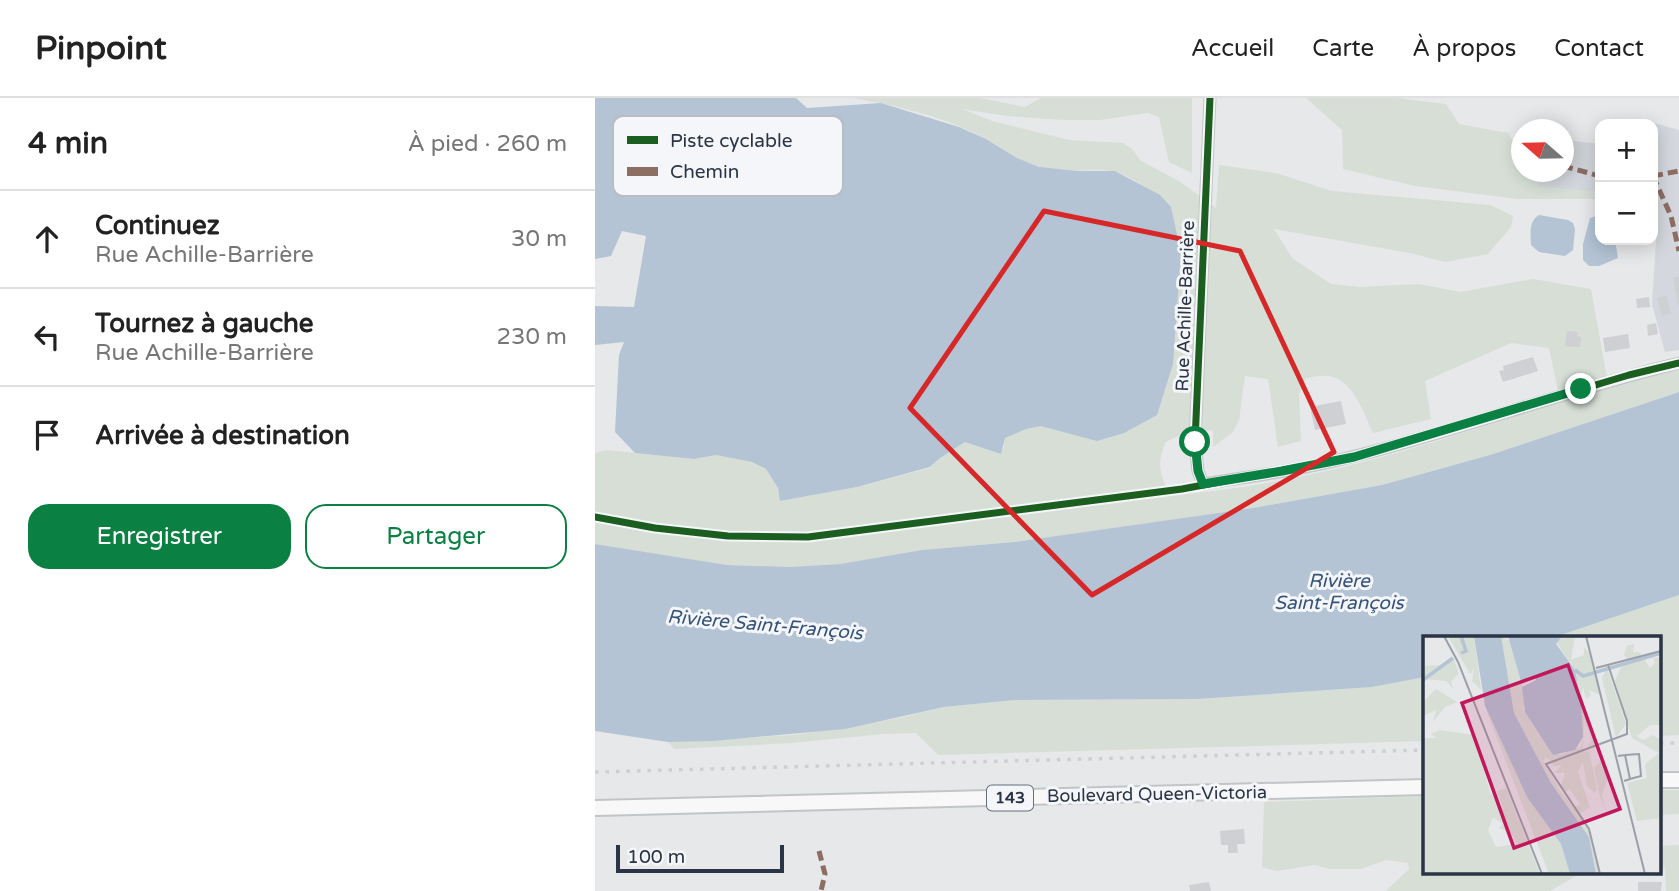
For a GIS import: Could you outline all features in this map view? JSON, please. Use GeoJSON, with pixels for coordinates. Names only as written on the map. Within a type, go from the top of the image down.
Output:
{"type":"FeatureCollection","features":[{"type":"Feature","properties":{"kind":"main road"},"geometry":{"type":"LineString","coordinates":[[1661,780],[1679,780]]}},
{"type":"Feature","properties":{"kind":"main road","name":"Boulevard Queen-Victoria"},"geometry":{"type":"LineString","coordinates":[[595,808],[1423,787]]}},
{"type":"Feature","properties":{"kind":"street","name":"Rue Achille-Barrière"},"geometry":{"type":"LineString","coordinates":[[1210,98],[1195,442],[1198,471],[1203,484],[1354,457],[1629,375],[1679,363]]}},
{"type":"Feature","properties":{"kind":"highlighted area"},"geometry":{"type":"Polygon","coordinates":[[[1044,211],[1240,251],[1334,452],[1092,595],[910,408],[1044,211]]]}},
{"type":"Feature","properties":{"kind":"shaded area"},"geometry":{"type":"Polygon","coordinates":[[[853,98],[980,98],[1025,107],[1041,98],[1192,98],[1192,173],[1169,162],[1159,117],[1147,113],[1100,120],[1063,120],[962,109],[992,121],[1069,140],[1123,143],[1132,149],[1141,161],[1179,181],[1216,208],[1219,165],[1276,173],[1332,191],[1490,205],[1513,216],[1511,227],[1488,254],[1445,262],[1410,253],[1274,229],[1292,258],[1331,284],[1360,287],[1419,284],[1460,292],[1533,279],[1591,289],[1608,384],[1679,370],[1679,392],[1490,455],[1382,485],[1253,508],[1014,542],[922,550],[840,564],[790,567],[727,565],[595,544],[595,453],[607,450],[694,459],[716,455],[752,462],[766,469],[778,488],[781,501],[857,487],[930,468],[965,442],[1004,449],[1004,438],[1041,426],[1171,207],[1143,186],[1118,173],[1037,167],[955,124],[921,113],[853,98]],[[1511,343],[1425,381],[1431,419],[1373,433],[1357,398],[1345,384],[1329,376],[1306,378],[1299,394],[1301,441],[1278,447],[1268,379],[1245,376],[1239,420],[1233,432],[1213,447],[1213,430],[1182,434],[1166,442],[1160,462],[1164,482],[1170,495],[1270,483],[1319,473],[1464,433],[1560,401],[1549,348],[1511,343]]]}},
{"type":"Feature","properties":{"kind":"shaded area"},"geometry":{"type":"Polygon","coordinates":[[[1306,98],[1397,98],[1446,104],[1459,124],[1508,133],[1511,138],[1511,182],[1536,182],[1539,187],[1595,192],[1595,199],[1518,199],[1415,186],[1343,169],[1342,130],[1306,98]]]}},
{"type":"Feature","properties":{"kind":"shaded area"},"geometry":{"type":"Polygon","coordinates":[[[1658,124],[1679,130],[1679,350],[1665,352],[1652,304],[1656,245],[1658,245],[1658,124]]]}},
{"type":"Feature","properties":{"kind":"shaded area"},"geometry":{"type":"Polygon","coordinates":[[[1574,141],[1595,143],[1595,192],[1539,187],[1536,182],[1574,182],[1574,141]]]}},
{"type":"Feature","properties":{"kind":"shaded area"},"geometry":{"type":"Polygon","coordinates":[[[1679,595],[1679,735],[1661,736],[1661,636],[1558,636],[1679,595]]]}},
{"type":"Feature","properties":{"kind":"shaded area"},"geometry":{"type":"Polygon","coordinates":[[[1423,677],[1423,741],[938,755],[916,733],[674,749],[668,742],[795,735],[900,718],[944,707],[1015,700],[1198,699],[1372,687],[1423,677]]]}},
{"type":"Feature","properties":{"kind":"shaded area"},"geometry":{"type":"Polygon","coordinates":[[[1661,790],[1679,790],[1679,814],[1661,815],[1661,790]]]}},
{"type":"Feature","properties":{"kind":"shaded area"},"geometry":{"type":"Polygon","coordinates":[[[1423,796],[1423,874],[1598,874],[1576,876],[1550,891],[1386,891],[1409,869],[1408,863],[1386,860],[1361,869],[1330,869],[1314,865],[1277,871],[1262,867],[1264,802],[1423,796]]]}},
{"type":"Feature","properties":{"kind":"shaded area"},"geometry":{"type":"Polygon","coordinates":[[[1679,845],[1679,891],[1666,891],[1665,867],[1661,868],[1661,846],[1679,845]]]}},
{"type":"Feature","properties":{"kind":"water"},"geometry":{"type":"Polygon","coordinates":[[[595,98],[796,98],[807,108],[881,103],[959,127],[1039,167],[1115,171],[1160,195],[1171,207],[1181,253],[1173,364],[1157,415],[1124,433],[1097,441],[1041,426],[1005,438],[1001,454],[965,442],[930,467],[857,487],[780,501],[778,488],[766,469],[752,462],[716,455],[694,459],[635,453],[615,432],[619,355],[624,342],[595,345],[595,306],[634,307],[646,236],[622,231],[611,256],[595,259],[595,98]]]}},
{"type":"Feature","properties":{"kind":"water"},"geometry":{"type":"Polygon","coordinates":[[[1539,215],[1573,223],[1573,250],[1565,256],[1539,252],[1531,245],[1532,224],[1539,215]]]}},
{"type":"Feature","properties":{"kind":"water"},"geometry":{"type":"Polygon","coordinates":[[[1595,216],[1595,245],[1616,245],[1618,258],[1599,266],[1589,266],[1583,260],[1583,244],[1590,218],[1595,216]]]}},
{"type":"Feature","properties":{"kind":"water","name":"Rivière Saint-François"},"geometry":{"type":"Polygon","coordinates":[[[1679,392],[1679,595],[1558,636],[1423,636],[1423,677],[1372,687],[1198,699],[1015,700],[944,707],[845,729],[713,741],[668,742],[595,731],[595,544],[727,565],[790,567],[840,564],[922,550],[1014,542],[1253,508],[1382,485],[1490,455],[1679,392]]]}},
{"type":"Feature","properties":{"kind":"building"},"geometry":{"type":"Polygon","coordinates":[[[1679,277],[1679,305],[1678,305],[1673,278],[1679,277]]]}},
{"type":"Feature","properties":{"kind":"building"},"geometry":{"type":"Polygon","coordinates":[[[1666,295],[1671,313],[1662,316],[1657,298],[1666,295]]]}},
{"type":"Feature","properties":{"kind":"building"},"geometry":{"type":"Polygon","coordinates":[[[1649,297],[1650,307],[1637,308],[1636,299],[1649,297]]]}},
{"type":"Feature","properties":{"kind":"building"},"geometry":{"type":"Polygon","coordinates":[[[1656,323],[1658,334],[1648,336],[1647,325],[1656,323]]]}},
{"type":"Feature","properties":{"kind":"building"},"geometry":{"type":"Polygon","coordinates":[[[1567,331],[1578,332],[1577,336],[1581,337],[1580,347],[1565,346],[1567,331]]]}},
{"type":"Feature","properties":{"kind":"building"},"geometry":{"type":"Polygon","coordinates":[[[1628,334],[1630,348],[1605,352],[1603,338],[1628,334]]]}},
{"type":"Feature","properties":{"kind":"building"},"geometry":{"type":"Polygon","coordinates":[[[1533,357],[1538,371],[1503,382],[1499,371],[1504,370],[1503,366],[1533,357]]]}},
{"type":"Feature","properties":{"kind":"building"},"geometry":{"type":"Polygon","coordinates":[[[1341,401],[1346,424],[1315,430],[1310,407],[1341,401]]]}},
{"type":"Feature","properties":{"kind":"building"},"geometry":{"type":"Polygon","coordinates":[[[1244,829],[1245,844],[1237,844],[1238,853],[1228,853],[1228,845],[1221,845],[1220,831],[1244,829]]]}},
{"type":"Feature","properties":{"kind":"building"},"geometry":{"type":"Polygon","coordinates":[[[1209,882],[1211,891],[1190,891],[1189,885],[1209,882]]]}},
{"type":"Feature","properties":{"kind":"building"},"geometry":{"type":"Polygon","coordinates":[[[1638,882],[1662,882],[1661,891],[1638,891],[1638,882]]]}},
{"type":"Feature","properties":{"kind":"railway"},"geometry":{"type":"LineString","coordinates":[[1661,743],[1679,743]]}},
{"type":"Feature","properties":{"kind":"railway"},"geometry":{"type":"LineString","coordinates":[[595,772],[1423,750]]}},
{"type":"Feature","properties":{"kind":"marked path"},"geometry":{"type":"LineString","coordinates":[[1574,169],[1595,175]]}},
{"type":"Feature","properties":{"kind":"marked path"},"geometry":{"type":"LineString","coordinates":[[1658,175],[1679,171]]}},
{"type":"Feature","properties":{"kind":"marked path"},"geometry":{"type":"LineString","coordinates":[[1656,182],[1671,216],[1679,251]]}},
{"type":"Feature","properties":{"kind":"marked path"},"geometry":{"type":"LineString","coordinates":[[819,851],[825,874],[821,891]]}},
{"type":"Feature","properties":{"kind":"cycle path"},"geometry":{"type":"LineString","coordinates":[[1203,484],[1198,471],[1195,442],[1210,98]]}},
{"type":"Feature","properties":{"kind":"cycle path"},"geometry":{"type":"LineString","coordinates":[[595,517],[655,528],[728,536],[808,537],[1182,489],[1354,457],[1629,375],[1679,363]]}},
{"type":"Feature","properties":{"kind":"route"},"geometry":{"type":"LineString","coordinates":[[1195,442],[1198,471],[1203,484],[1354,457],[1581,389]]}}]}
